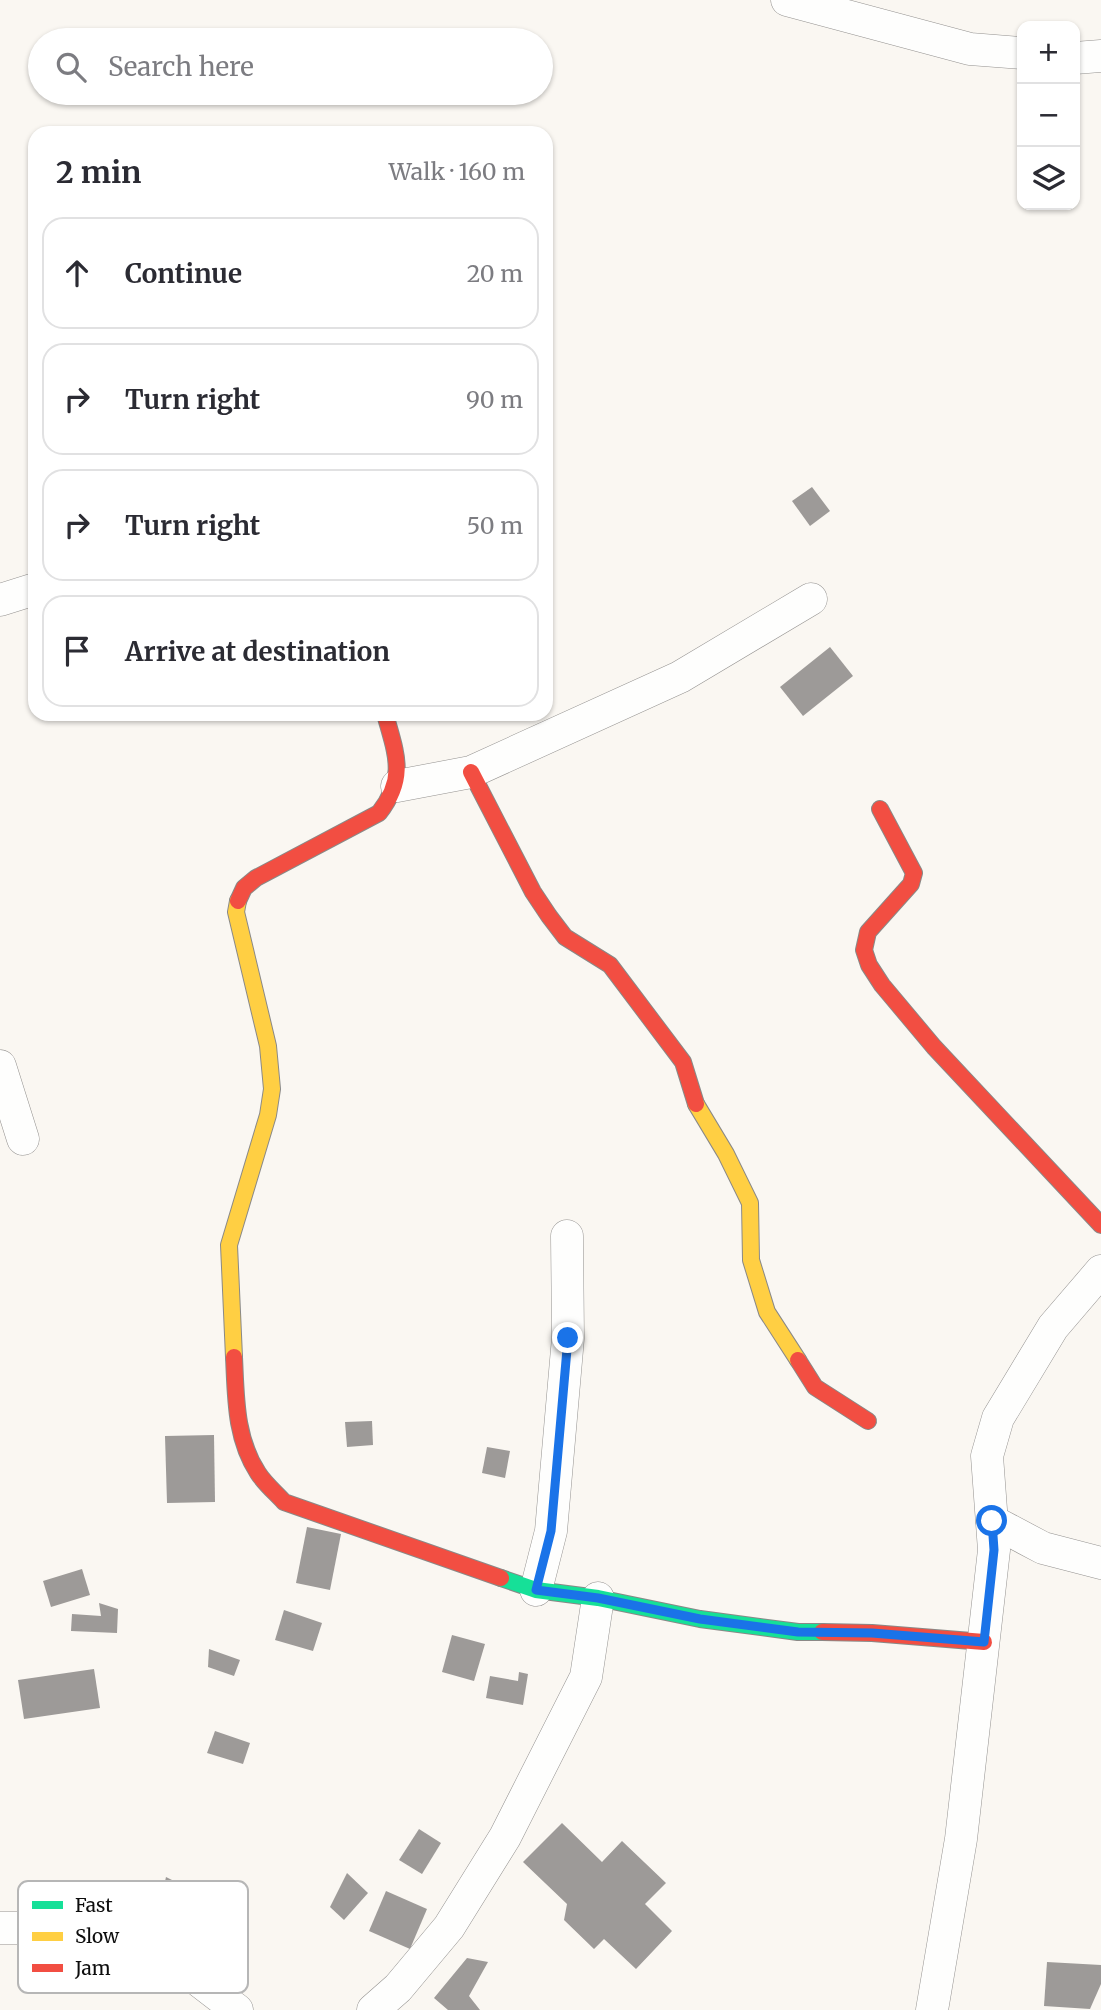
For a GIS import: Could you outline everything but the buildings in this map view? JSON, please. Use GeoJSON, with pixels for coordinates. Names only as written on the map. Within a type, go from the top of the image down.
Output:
{"type":"FeatureCollection","features":[{"type":"Feature","properties":{"kind":"street"},"geometry":{"type":"LineString","coordinates":[[787,0],[970,49],[1017,53]]}},
{"type":"Feature","properties":{"kind":"street"},"geometry":{"type":"LineString","coordinates":[[1080,58],[1101,56]]}},
{"type":"Feature","properties":{"kind":"street"},"geometry":{"type":"LineString","coordinates":[[0,600],[28,591]]}},
{"type":"Feature","properties":{"kind":"street"},"geometry":{"type":"LineString","coordinates":[[397,786],[471,772],[680,677],[811,598]]}},
{"type":"Feature","properties":{"kind":"street"},"geometry":{"type":"LineString","coordinates":[[387,721],[399,768],[397,786],[391,800],[379,813],[256,878],[244,886],[237,900],[236,912],[268,1046],[272,1089],[256,1161],[229,1245],[237,1418],[245,1449],[259,1475],[284,1502],[536,1590],[598,1598],[700,1619],[798,1632],[872,1633],[984,1642]]}},
{"type":"Feature","properties":{"kind":"street"},"geometry":{"type":"LineString","coordinates":[[471,772],[533,892],[549,916],[565,937],[610,965],[683,1062],[692,1099],[726,1154],[750,1203],[751,1260],[767,1312],[815,1387],[868,1421]]}},
{"type":"Feature","properties":{"kind":"street"},"geometry":{"type":"LineString","coordinates":[[880,809],[914,873],[911,884],[868,932],[864,950],[869,965],[882,985],[934,1047],[1101,1225]]}},
{"type":"Feature","properties":{"kind":"street"},"geometry":{"type":"LineString","coordinates":[[0,1066],[23,1139]]}},
{"type":"Feature","properties":{"kind":"street"},"geometry":{"type":"LineString","coordinates":[[536,1590],[551,1531],[568,1338],[566,1236]]}},
{"type":"Feature","properties":{"kind":"street"},"geometry":{"type":"LineString","coordinates":[[932,2010],[961,1839],[994,1550],[987,1456],[998,1418],[1054,1327],[1101,1270]]}},
{"type":"Feature","properties":{"kind":"street"},"geometry":{"type":"LineString","coordinates":[[992,1521],[1043,1548],[1101,1563]]}},
{"type":"Feature","properties":{"kind":"street"},"geometry":{"type":"LineString","coordinates":[[373,2010],[398,1988],[449,1927],[505,1837],[586,1677],[598,1598]]}},
{"type":"Feature","properties":{"kind":"street"},"geometry":{"type":"LineString","coordinates":[[0,1928],[18,1928]]}},
{"type":"Feature","properties":{"kind":"street"},"geometry":{"type":"LineString","coordinates":[[215,1993],[237,2010]]}},
{"type":"Feature","properties":{"kind":"traffic: fast"},"geometry":{"type":"LineString","coordinates":[[501,1578],[536,1590],[598,1598],[700,1619],[798,1632],[822,1632]]}},
{"type":"Feature","properties":{"kind":"traffic: slow"},"geometry":{"type":"LineString","coordinates":[[234,1357],[229,1245],[268,1115],[272,1089],[268,1046],[236,912],[238,901]]}},
{"type":"Feature","properties":{"kind":"traffic: slow"},"geometry":{"type":"LineString","coordinates":[[696,1104],[726,1154],[750,1203],[751,1260],[767,1312],[798,1360]]}},
{"type":"Feature","properties":{"kind":"traffic: jam"},"geometry":{"type":"LineString","coordinates":[[238,901],[244,888],[256,878],[379,813],[393,788],[397,765],[387,721]]}},
{"type":"Feature","properties":{"kind":"traffic: jam"},"geometry":{"type":"LineString","coordinates":[[471,772],[533,892],[549,916],[565,937],[610,965],[683,1062],[696,1104]]}},
{"type":"Feature","properties":{"kind":"traffic: jam"},"geometry":{"type":"LineString","coordinates":[[880,809],[914,873],[911,884],[868,932],[864,950],[869,965],[882,985],[934,1047],[1101,1225]]}},
{"type":"Feature","properties":{"kind":"traffic: jam"},"geometry":{"type":"LineString","coordinates":[[234,1357],[238,1417],[245,1446],[261,1477],[284,1502],[501,1578]]}},
{"type":"Feature","properties":{"kind":"traffic: jam"},"geometry":{"type":"LineString","coordinates":[[798,1360],[815,1387],[868,1421]]}},
{"type":"Feature","properties":{"kind":"traffic: jam"},"geometry":{"type":"LineString","coordinates":[[822,1632],[984,1642]]}},
{"type":"Feature","properties":{"kind":"route"},"geometry":{"type":"LineString","coordinates":[[568,1338],[551,1531],[536,1590],[598,1598],[700,1619],[798,1632],[872,1633],[984,1642],[994,1550],[992,1521]]}}]}
